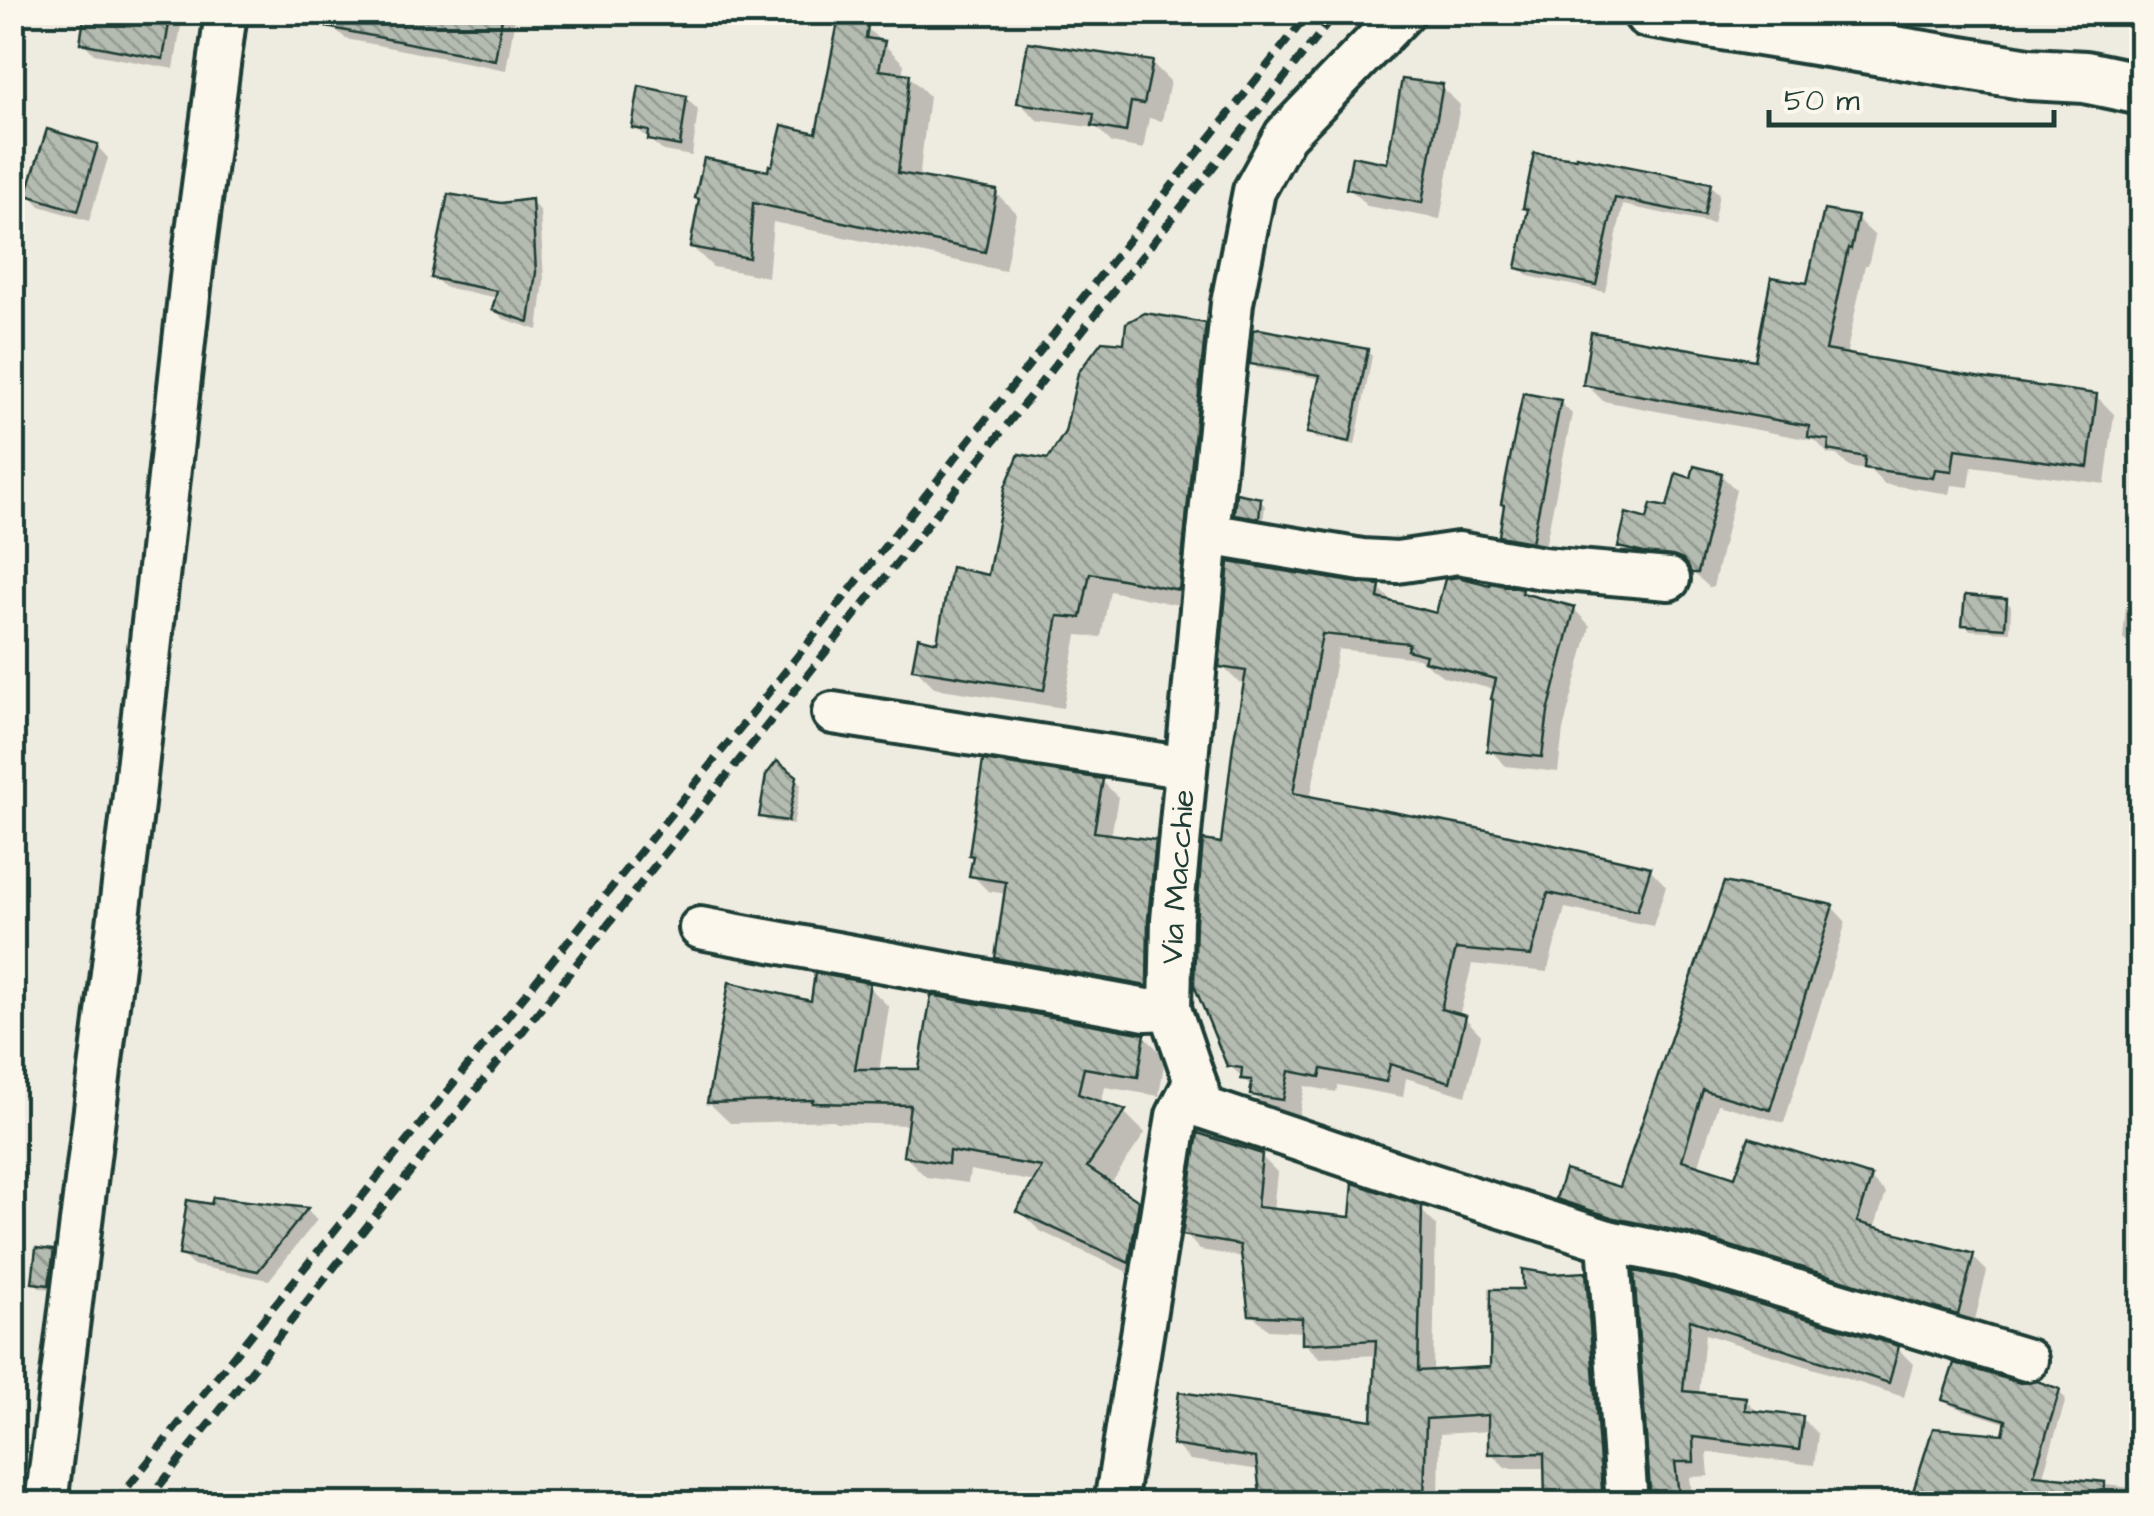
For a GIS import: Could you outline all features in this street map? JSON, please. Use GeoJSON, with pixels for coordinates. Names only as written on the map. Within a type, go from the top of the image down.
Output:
{"type":"FeatureCollection","features":[{"type":"Feature","properties":{"kind":"street"},"geometry":{"type":"LineString","coordinates":[[46,1504],[226,12]]}},
{"type":"Feature","properties":{"kind":"street","name":"Via Macchie"},"geometry":{"type":"LineString","coordinates":[[1404,12],[1285,135],[1254,191],[1232,303],[1208,534],[1172,920],[1170,1009],[1204,1108],[1608,1242]]}},
{"type":"Feature","properties":{"kind":"street"},"geometry":{"type":"LineString","coordinates":[[1649,12],[2142,89]]}},
{"type":"Feature","properties":{"kind":"street"},"geometry":{"type":"LineString","coordinates":[[2029,74],[2142,119]]}},
{"type":"Feature","properties":{"kind":"street"},"geometry":{"type":"LineString","coordinates":[[1208,534],[1362,560],[1397,562],[1458,554],[1543,568],[1669,580]]}},
{"type":"Feature","properties":{"kind":"street"},"geometry":{"type":"LineString","coordinates":[[833,713],[1186,765]]}},
{"type":"Feature","properties":{"kind":"street"},"geometry":{"type":"LineString","coordinates":[[700,928],[1146,1010],[1170,1009]]}},
{"type":"Feature","properties":{"kind":"street"},"geometry":{"type":"LineString","coordinates":[[1115,1504],[1177,1116],[1194,1081]]}},
{"type":"Feature","properties":{"kind":"street"},"geometry":{"type":"LineString","coordinates":[[1627,1504],[1608,1242],[1682,1256],[2027,1360]]}},
{"type":"Feature","properties":{"kind":"building"},"geometry":{"type":"Polygon","coordinates":[[[85,12],[171,12],[163,59],[80,43],[85,12]]]}},
{"type":"Feature","properties":{"kind":"building"},"geometry":{"type":"Polygon","coordinates":[[[327,12],[503,12],[495,60],[326,27],[327,12]]]}},
{"type":"Feature","properties":{"kind":"building"},"geometry":{"type":"Polygon","coordinates":[[[838,22],[868,25],[866,38],[885,41],[879,70],[910,74],[898,173],[997,190],[985,252],[753,203],[749,258],[690,247],[704,158],[768,171],[782,125],[816,133],[838,22]]]}},
{"type":"Feature","properties":{"kind":"building"},"geometry":{"type":"Polygon","coordinates":[[[1028,42],[1153,61],[1144,104],[1131,102],[1126,132],[1092,126],[1094,114],[1017,103],[1028,42]]]}},
{"type":"Feature","properties":{"kind":"building"},"geometry":{"type":"Polygon","coordinates":[[[1402,79],[1443,84],[1422,203],[1346,189],[1352,156],[1387,163],[1402,79]]]}},
{"type":"Feature","properties":{"kind":"building"},"geometry":{"type":"Polygon","coordinates":[[[639,86],[687,96],[680,146],[648,140],[649,131],[632,128],[639,86]]]}},
{"type":"Feature","properties":{"kind":"building"},"geometry":{"type":"Polygon","coordinates":[[[47,129],[98,144],[78,211],[26,195],[47,129]]]}},
{"type":"Feature","properties":{"kind":"building"},"geometry":{"type":"Polygon","coordinates":[[[1534,153],[1576,156],[1711,183],[1704,216],[1615,198],[1596,285],[1516,268],[1534,153]]]}},
{"type":"Feature","properties":{"kind":"building"},"geometry":{"type":"Polygon","coordinates":[[[448,194],[501,203],[532,199],[536,272],[529,322],[492,310],[497,291],[431,278],[448,194]]]}},
{"type":"Feature","properties":{"kind":"building"},"geometry":{"type":"Polygon","coordinates":[[[1824,210],[1858,216],[1826,350],[2097,394],[2088,467],[1955,449],[1952,471],[1935,469],[1933,478],[1864,468],[1865,457],[1828,450],[1829,440],[1808,437],[1809,426],[1583,385],[1591,332],[1755,360],[1771,277],[1807,283],[1824,210]]]}},
{"type":"Feature","properties":{"kind":"building"},"geometry":{"type":"Polygon","coordinates":[[[1145,313],[1206,323],[1179,590],[1090,573],[1081,618],[1058,616],[1044,690],[912,669],[918,637],[937,642],[951,567],[988,575],[1005,487],[1019,454],[1048,459],[1065,432],[1078,373],[1102,341],[1124,343],[1126,323],[1145,313]]]}},
{"type":"Feature","properties":{"kind":"building"},"geometry":{"type":"Polygon","coordinates":[[[1253,330],[1368,349],[1350,442],[1307,433],[1320,375],[1250,364],[1253,330]]]}},
{"type":"Feature","properties":{"kind":"building"},"geometry":{"type":"Polygon","coordinates":[[[1523,393],[1561,400],[1532,542],[1499,536],[1504,505],[1501,504],[1523,393]]]}},
{"type":"Feature","properties":{"kind":"building"},"geometry":{"type":"Polygon","coordinates":[[[1694,466],[1722,473],[1698,573],[1691,573],[1683,560],[1672,556],[1618,547],[1626,513],[1647,519],[1651,504],[1667,507],[1676,473],[1691,478],[1694,466]]]}},
{"type":"Feature","properties":{"kind":"building"},"geometry":{"type":"Polygon","coordinates":[[[1236,493],[1261,498],[1259,518],[1234,514],[1236,493]]]}},
{"type":"Feature","properties":{"kind":"building"},"geometry":{"type":"Polygon","coordinates":[[[1229,562],[1380,585],[1378,598],[1436,613],[1445,579],[1458,577],[1523,589],[1522,593],[1575,607],[1548,712],[1542,757],[1487,751],[1496,679],[1424,661],[1426,655],[1407,650],[1409,643],[1322,634],[1293,793],[1487,830],[1651,867],[1637,911],[1548,893],[1531,956],[1456,949],[1441,1009],[1466,1016],[1450,1082],[1390,1064],[1386,1082],[1322,1069],[1320,1077],[1289,1071],[1283,1100],[1250,1095],[1252,1080],[1241,1079],[1242,1068],[1227,1066],[1194,985],[1203,840],[1221,843],[1246,671],[1219,667],[1229,562]]]}},
{"type":"Feature","properties":{"kind":"building"},"geometry":{"type":"Polygon","coordinates":[[[1965,595],[2007,599],[2005,628],[1962,625],[1965,595]]]}},
{"type":"Feature","properties":{"kind":"building"},"geometry":{"type":"Polygon","coordinates":[[[983,760],[1103,779],[1094,832],[1156,840],[1148,919],[1147,986],[995,958],[1006,882],[969,876],[983,760]]]}},
{"type":"Feature","properties":{"kind":"building"},"geometry":{"type":"Polygon","coordinates":[[[777,761],[797,776],[788,821],[759,817],[766,775],[777,761]]]}},
{"type":"Feature","properties":{"kind":"building"},"geometry":{"type":"Polygon","coordinates":[[[1724,882],[1833,905],[1770,1110],[1703,1090],[1682,1160],[1735,1177],[1749,1137],[1872,1176],[1857,1222],[1974,1254],[1958,1315],[1688,1233],[1614,1218],[1556,1199],[1565,1170],[1620,1187],[1724,882]]]}},
{"type":"Feature","properties":{"kind":"building"},"geometry":{"type":"Polygon","coordinates":[[[815,973],[870,983],[855,1069],[919,1069],[931,995],[1145,1034],[1138,1077],[1084,1068],[1078,1094],[1126,1110],[1087,1167],[1139,1201],[1129,1263],[1016,1211],[1042,1167],[949,1151],[948,1164],[903,1156],[910,1105],[812,1103],[813,1100],[707,1103],[729,982],[811,1001],[815,973]]]}},
{"type":"Feature","properties":{"kind":"building"},"geometry":{"type":"Polygon","coordinates":[[[1198,1133],[1262,1154],[1257,1207],[1350,1217],[1353,1183],[1422,1206],[1418,1371],[1490,1367],[1491,1289],[1523,1289],[1522,1269],[1552,1274],[1586,1272],[1603,1504],[1545,1504],[1544,1453],[1488,1454],[1488,1415],[1426,1419],[1424,1504],[1261,1504],[1256,1458],[1172,1445],[1179,1392],[1372,1420],[1376,1340],[1302,1344],[1302,1318],[1249,1315],[1240,1245],[1182,1235],[1198,1133]]]}},
{"type":"Feature","properties":{"kind":"building"},"geometry":{"type":"Polygon","coordinates":[[[213,1197],[308,1208],[258,1271],[179,1255],[187,1200],[211,1204],[213,1197]]]}},
{"type":"Feature","properties":{"kind":"building"},"geometry":{"type":"Polygon","coordinates":[[[36,1248],[54,1250],[49,1285],[32,1283],[36,1248]]]}},
{"type":"Feature","properties":{"kind":"building"},"geometry":{"type":"Polygon","coordinates":[[[1634,1271],[1675,1279],[1899,1346],[1889,1383],[1690,1320],[1683,1391],[1746,1397],[1745,1410],[1803,1416],[1799,1450],[1693,1437],[1694,1462],[1675,1462],[1680,1504],[1651,1504],[1634,1271]]]}},
{"type":"Feature","properties":{"kind":"building"},"geometry":{"type":"Polygon","coordinates":[[[1954,1363],[2020,1383],[2037,1381],[2060,1389],[2034,1475],[2105,1482],[2104,1504],[1909,1504],[1933,1428],[2003,1434],[2006,1420],[1942,1400],[1954,1363]]]}},
{"type":"Feature","properties":{"kind":"railway"},"geometry":{"type":"LineString","coordinates":[[114,1504],[745,722],[1310,12]]}},
{"type":"Feature","properties":{"kind":"railway"},"geometry":{"type":"LineString","coordinates":[[145,1504],[1337,12]]}}]}
